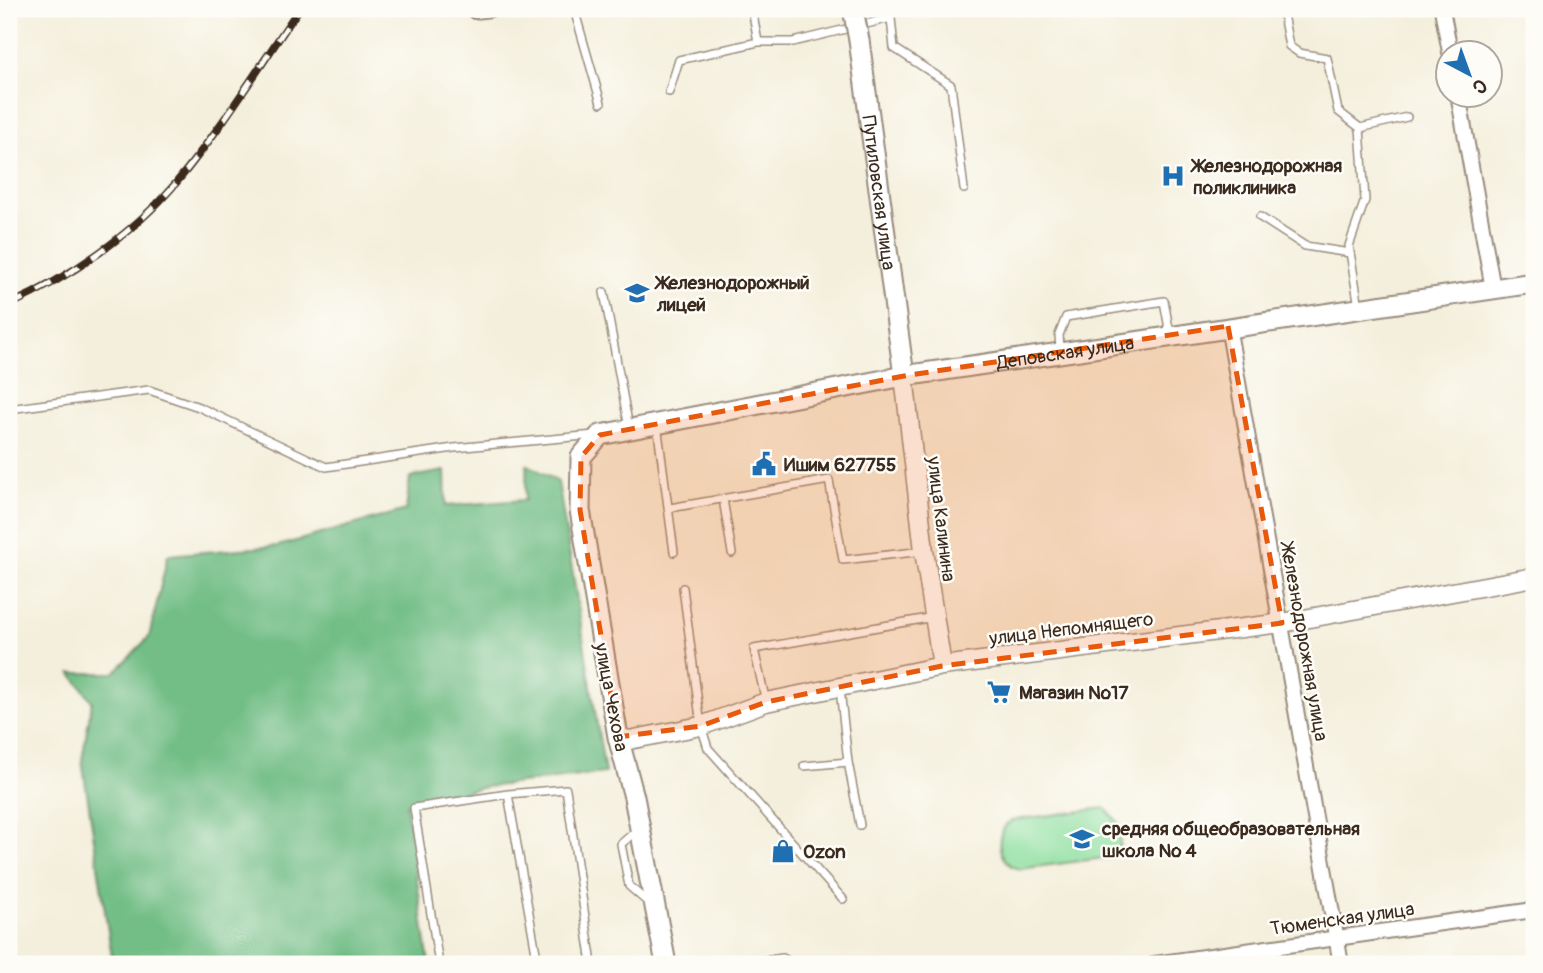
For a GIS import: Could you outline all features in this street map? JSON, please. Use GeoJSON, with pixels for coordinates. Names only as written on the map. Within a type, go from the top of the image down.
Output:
{"type":"FeatureCollection","features":[{"type":"Feature","properties":{"kind":"main road","name":"Путиловская улица"},"geometry":{"type":"LineString","coordinates":[[853,9],[904,376]]}},
{"type":"Feature","properties":{"kind":"main road","name":"Деповская улица"},"geometry":{"type":"LineString","coordinates":[[600,435],[904,376],[1228,326],[1534,283]]}},
{"type":"Feature","properties":{"kind":"main road","name":"улица Чехова"},"geometry":{"type":"LineString","coordinates":[[600,435],[581,457],[580,510],[618,737],[640,827],[666,964]]}},
{"type":"Feature","properties":{"kind":"street"},"geometry":{"type":"LineString","coordinates":[[1442,9],[1447,38]]}},
{"type":"Feature","properties":{"kind":"street"},"geometry":{"type":"LineString","coordinates":[[1461,108],[1493,289]]}},
{"type":"Feature","properties":{"kind":"street","name":"Железнодорожная улица"},"geometry":{"type":"LineString","coordinates":[[1228,326],[1341,964]]}},
{"type":"Feature","properties":{"kind":"street","name":"улица Калинина"},"geometry":{"type":"LineString","coordinates":[[904,376],[924,551],[942,666]]}},
{"type":"Feature","properties":{"kind":"street","name":"улица Непомнящего"},"geometry":{"type":"LineString","coordinates":[[618,737],[629,740],[701,726],[766,702],[942,666],[1282,623],[1534,577]]}},
{"type":"Feature","properties":{"kind":"street","name":"Тюменская улица"},"geometry":{"type":"LineString","coordinates":[[1155,964],[1534,911]]}},
{"type":"Feature","properties":{"kind":"lane"},"geometry":{"type":"LineString","coordinates":[[574,9],[601,103]]}},
{"type":"Feature","properties":{"kind":"lane"},"geometry":{"type":"LineString","coordinates":[[752,9],[758,42]]}},
{"type":"Feature","properties":{"kind":"lane"},"geometry":{"type":"LineString","coordinates":[[891,9],[894,48],[951,85],[964,188]]}},
{"type":"Feature","properties":{"kind":"lane"},"geometry":{"type":"LineString","coordinates":[[1282,9],[1289,46],[1300,52],[1327,58],[1338,111],[1360,128],[1364,200],[1349,246],[1359,307]]}},
{"type":"Feature","properties":{"kind":"lane"},"geometry":{"type":"LineString","coordinates":[[669,92],[679,60],[758,42],[793,42],[891,18]]}},
{"type":"Feature","properties":{"kind":"lane"},"geometry":{"type":"LineString","coordinates":[[1360,128],[1408,117]]}},
{"type":"Feature","properties":{"kind":"lane"},"geometry":{"type":"LineString","coordinates":[[1260,217],[1305,246],[1350,253]]}},
{"type":"Feature","properties":{"kind":"lane"},"geometry":{"type":"LineString","coordinates":[[604,292],[629,429]]}},
{"type":"Feature","properties":{"kind":"lane"},"geometry":{"type":"LineString","coordinates":[[1060,352],[1059,335],[1066,317],[1164,302],[1170,335]]}},
{"type":"Feature","properties":{"kind":"lane"},"geometry":{"type":"LineString","coordinates":[[9,409],[149,390],[199,407],[326,467],[454,447],[600,435]]}},
{"type":"Feature","properties":{"kind":"lane"},"geometry":{"type":"LineString","coordinates":[[657,424],[674,552]]}},
{"type":"Feature","properties":{"kind":"lane"},"geometry":{"type":"LineString","coordinates":[[670,508],[829,480],[843,560],[924,551]]}},
{"type":"Feature","properties":{"kind":"lane"},"geometry":{"type":"LineString","coordinates":[[723,499],[732,553]]}},
{"type":"Feature","properties":{"kind":"lane"},"geometry":{"type":"LineString","coordinates":[[683,588],[701,726],[708,748],[843,899]]}},
{"type":"Feature","properties":{"kind":"lane"},"geometry":{"type":"LineString","coordinates":[[766,702],[754,649],[934,617]]}},
{"type":"Feature","properties":{"kind":"lane"},"geometry":{"type":"LineString","coordinates":[[839,688],[848,762],[860,825]]}},
{"type":"Feature","properties":{"kind":"lane"},"geometry":{"type":"LineString","coordinates":[[804,766],[848,762]]}},
{"type":"Feature","properties":{"kind":"lane"},"geometry":{"type":"LineString","coordinates":[[439,964],[414,808],[508,794],[566,789],[592,964]]}},
{"type":"Feature","properties":{"kind":"lane"},"geometry":{"type":"LineString","coordinates":[[508,794],[538,964]]}},
{"type":"Feature","properties":{"kind":"lane"},"geometry":{"type":"LineString","coordinates":[[741,964],[783,958],[793,964]]}},
{"type":"Feature","properties":{"kind":"highlighted area"},"geometry":{"type":"Polygon","coordinates":[[[1228,326],[1282,623],[942,666],[766,702],[701,726],[618,737],[580,510],[581,457],[600,435],[904,376],[1228,326]]]}},
{"type":"Feature","properties":{"kind":"green space"},"geometry":{"type":"Polygon","coordinates":[[[527,464],[558,482],[605,773],[486,787],[406,804],[429,964],[113,964],[82,760],[92,701],[71,673],[114,673],[149,637],[168,555],[278,546],[406,510],[410,477],[445,471],[446,506],[525,500],[527,464]]]}},
{"type":"Feature","properties":{"kind":"green space"},"geometry":{"type":"Polygon","coordinates":[[[1105,808],[1119,824],[1120,846],[1111,857],[1019,869],[1006,861],[1002,854],[1002,832],[1013,820],[1105,808]]]}},
{"type":"Feature","properties":{"kind":"railway"},"geometry":{"type":"LineString","coordinates":[[9,305],[55,281],[99,253],[159,202],[209,141],[299,9]]}},
{"type":"Feature","properties":{"kind":"place","name":"Железнодорожная поликлиника"},"geometry":{"type":"Point","coordinates":[1173,176]}},
{"type":"Feature","properties":{"kind":"place","name":"Железнодорожный лицей"},"geometry":{"type":"Point","coordinates":[637,293]}},
{"type":"Feature","properties":{"kind":"place","name":"Ишим 627755"},"geometry":{"type":"Point","coordinates":[764,464]}},
{"type":"Feature","properties":{"kind":"place","name":"Магазин №17"},"geometry":{"type":"Point","coordinates":[999,692]}},
{"type":"Feature","properties":{"kind":"place","name":"средняя общеобразовательная школа № 4"},"geometry":{"type":"Point","coordinates":[1082,839]}},
{"type":"Feature","properties":{"kind":"place","name":"Ozon"},"geometry":{"type":"Point","coordinates":[783,851]}}]}
